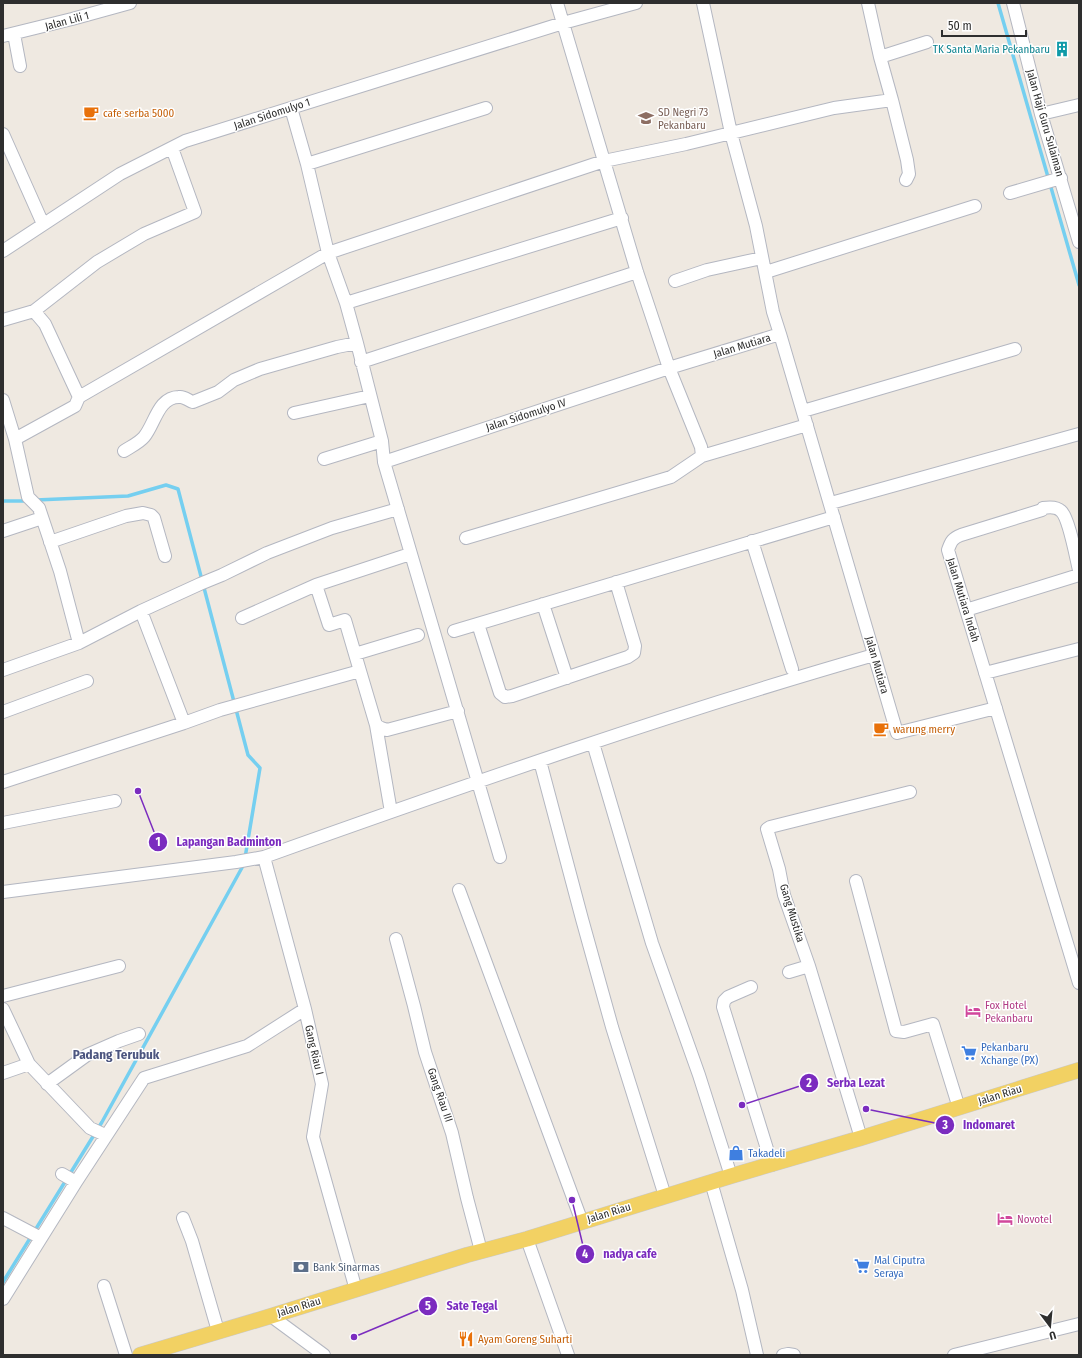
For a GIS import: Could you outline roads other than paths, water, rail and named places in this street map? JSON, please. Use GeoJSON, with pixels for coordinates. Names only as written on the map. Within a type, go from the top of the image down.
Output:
{"type":"FeatureCollection","features":[{"type":"Feature","properties":{"kind":"main road","name":"Jalan Riau"},"geometry":{"type":"LineString","coordinates":[[140,1355],[160,1352],[218,1331],[861,1138],[1079,1070]]}},
{"type":"Feature","properties":{"kind":"street","name":"Jalan Lili 1"},"geometry":{"type":"LineString","coordinates":[[8,35],[130,3]]}},
{"type":"Feature","properties":{"kind":"street"},"geometry":{"type":"LineString","coordinates":[[557,3],[637,272],[668,368],[696,433],[701,447],[702,456]]}},
{"type":"Feature","properties":{"kind":"street","name":"Jalan Sidomulyo 1"},"geometry":{"type":"LineString","coordinates":[[3,251],[120,174],[186,141],[563,23],[636,3]]}},
{"type":"Feature","properties":{"kind":"street"},"geometry":{"type":"LineString","coordinates":[[703,3],[731,133],[756,226],[780,334]]}},
{"type":"Feature","properties":{"kind":"street"},"geometry":{"type":"LineString","coordinates":[[868,3],[880,57],[907,160],[908,174],[906,180]]}},
{"type":"Feature","properties":{"kind":"street","name":"Jalan Haji Guru Sulaiman"},"geometry":{"type":"LineString","coordinates":[[1013,3],[1041,114],[1079,242]]}},
{"type":"Feature","properties":{"kind":"street"},"geometry":{"type":"LineString","coordinates":[[8,35],[20,66]]}},
{"type":"Feature","properties":{"kind":"street"},"geometry":{"type":"LineString","coordinates":[[880,57],[927,42]]}},
{"type":"Feature","properties":{"kind":"street"},"geometry":{"type":"LineString","coordinates":[[15,439],[75,406],[79,397],[328,253],[604,161],[731,133],[834,108],[892,100]]}},
{"type":"Feature","properties":{"kind":"street"},"geometry":{"type":"LineString","coordinates":[[1041,114],[1079,105]]}},
{"type":"Feature","properties":{"kind":"street"},"geometry":{"type":"LineString","coordinates":[[291,108],[307,164],[328,253],[346,304],[357,342],[382,441],[384,462],[410,554],[479,781],[500,857]]}},
{"type":"Feature","properties":{"kind":"street"},"geometry":{"type":"LineString","coordinates":[[307,164],[486,108]]}},
{"type":"Feature","properties":{"kind":"street"},"geometry":{"type":"LineString","coordinates":[[3,134],[43,224]]}},
{"type":"Feature","properties":{"kind":"street"},"geometry":{"type":"LineString","coordinates":[[3,320],[34,311],[97,262],[144,234],[195,212],[172,148]]}},
{"type":"Feature","properties":{"kind":"street"},"geometry":{"type":"LineString","coordinates":[[1010,193],[1061,178]]}},
{"type":"Feature","properties":{"kind":"street"},"geometry":{"type":"LineString","coordinates":[[766,272],[975,206]]}},
{"type":"Feature","properties":{"kind":"street"},"geometry":{"type":"LineString","coordinates":[[346,304],[622,218]]}},
{"type":"Feature","properties":{"kind":"street"},"geometry":{"type":"LineString","coordinates":[[674,281],[707,270],[762,258]]}},
{"type":"Feature","properties":{"kind":"street"},"geometry":{"type":"LineString","coordinates":[[361,362],[637,272]]}},
{"type":"Feature","properties":{"kind":"street"},"geometry":{"type":"LineString","coordinates":[[34,311],[45,324],[79,397]]}},
{"type":"Feature","properties":{"kind":"street","name":"Jalan Mutiara"},"geometry":{"type":"LineString","coordinates":[[668,368],[780,334],[831,503],[897,733],[996,708]]}},
{"type":"Feature","properties":{"kind":"street"},"geometry":{"type":"LineString","coordinates":[[124,451],[143,438],[162,405],[171,399],[178,396],[193,402],[218,392],[234,380],[260,369],[357,342]]}},
{"type":"Feature","properties":{"kind":"street"},"geometry":{"type":"LineString","coordinates":[[802,411],[1015,349]]}},
{"type":"Feature","properties":{"kind":"street","name":"Jalan Sidomulyo IV"},"geometry":{"type":"LineString","coordinates":[[384,462],[668,368]]}},
{"type":"Feature","properties":{"kind":"street"},"geometry":{"type":"LineString","coordinates":[[294,413],[370,396]]}},
{"type":"Feature","properties":{"kind":"street"},"geometry":{"type":"LineString","coordinates":[[3,400],[15,439],[28,497],[40,513],[60,571],[79,643]]}},
{"type":"Feature","properties":{"kind":"street"},"geometry":{"type":"LineString","coordinates":[[466,538],[671,477],[702,456],[807,425]]}},
{"type":"Feature","properties":{"kind":"street"},"geometry":{"type":"LineString","coordinates":[[831,503],[1079,434]]}},
{"type":"Feature","properties":{"kind":"street"},"geometry":{"type":"LineString","coordinates":[[324,459],[382,441]]}},
{"type":"Feature","properties":{"kind":"street","name":"Jalan Mutiara Indah"},"geometry":{"type":"LineString","coordinates":[[996,708],[948,550],[951,542],[961,535],[1042,510],[1044,508],[1052,507],[1060,510],[1066,519],[1079,570]]}},
{"type":"Feature","properties":{"kind":"street"},"geometry":{"type":"LineString","coordinates":[[3,670],[79,643],[141,611],[267,553],[332,528],[398,509]]}},
{"type":"Feature","properties":{"kind":"street"},"geometry":{"type":"LineString","coordinates":[[3,531],[40,513]]}},
{"type":"Feature","properties":{"kind":"street"},"geometry":{"type":"LineString","coordinates":[[50,542],[126,516],[143,513],[151,515],[154,518],[165,556]]}},
{"type":"Feature","properties":{"kind":"street"},"geometry":{"type":"LineString","coordinates":[[454,631],[834,517]]}},
{"type":"Feature","properties":{"kind":"street"},"geometry":{"type":"LineString","coordinates":[[752,541],[792,669]]}},
{"type":"Feature","properties":{"kind":"street"},"geometry":{"type":"LineString","coordinates":[[242,618],[316,585],[410,554]]}},
{"type":"Feature","properties":{"kind":"street"},"geometry":{"type":"LineString","coordinates":[[966,610],[1079,575]]}},
{"type":"Feature","properties":{"kind":"street"},"geometry":{"type":"LineString","coordinates":[[478,624],[500,693],[505,696],[512,696],[628,657],[634,653],[635,646],[616,582]]}},
{"type":"Feature","properties":{"kind":"street"},"geometry":{"type":"LineString","coordinates":[[316,585],[329,625],[345,620],[376,725],[391,812]]}},
{"type":"Feature","properties":{"kind":"street"},"geometry":{"type":"LineString","coordinates":[[543,604],[567,678]]}},
{"type":"Feature","properties":{"kind":"street"},"geometry":{"type":"LineString","coordinates":[[141,611],[184,723]]}},
{"type":"Feature","properties":{"kind":"street"},"geometry":{"type":"LineString","coordinates":[[355,654],[418,635]]}},
{"type":"Feature","properties":{"kind":"street"},"geometry":{"type":"LineString","coordinates":[[985,673],[1079,649]]}},
{"type":"Feature","properties":{"kind":"street"},"geometry":{"type":"LineString","coordinates":[[3,892],[252,860],[264,857],[479,781],[592,743],[796,678],[874,655]]}},
{"type":"Feature","properties":{"kind":"street"},"geometry":{"type":"LineString","coordinates":[[3,782],[220,710],[360,671]]}},
{"type":"Feature","properties":{"kind":"street"},"geometry":{"type":"LineString","coordinates":[[3,712],[87,681]]}},
{"type":"Feature","properties":{"kind":"street"},"geometry":{"type":"LineString","coordinates":[[996,708],[1079,982]]}},
{"type":"Feature","properties":{"kind":"street"},"geometry":{"type":"LineString","coordinates":[[376,725],[387,730],[458,711]]}},
{"type":"Feature","properties":{"kind":"street"},"geometry":{"type":"LineString","coordinates":[[592,743],[652,943],[699,1074],[731,1176]]}},
{"type":"Feature","properties":{"kind":"street"},"geometry":{"type":"LineString","coordinates":[[540,761],[610,1019],[665,1196]]}},
{"type":"Feature","properties":{"kind":"street","name":"Gang Mustika"},"geometry":{"type":"LineString","coordinates":[[861,1138],[809,966],[784,895],[768,828],[910,792]]}},
{"type":"Feature","properties":{"kind":"street"},"geometry":{"type":"LineString","coordinates":[[3,823],[115,801]]}},
{"type":"Feature","properties":{"kind":"street","name":"Gang Riau I"},"geometry":{"type":"LineString","coordinates":[[264,857],[305,1009],[322,1084],[313,1137],[356,1290]]}},
{"type":"Feature","properties":{"kind":"street"},"geometry":{"type":"LineString","coordinates":[[856,881],[896,1031],[904,1032],[933,1024],[959,1108]]}},
{"type":"Feature","properties":{"kind":"street"},"geometry":{"type":"LineString","coordinates":[[459,890],[582,1222]]}},
{"type":"Feature","properties":{"kind":"street","name":"Gang Riau III"},"geometry":{"type":"LineString","coordinates":[[396,939],[425,1052],[452,1133],[481,1252]]}},
{"type":"Feature","properties":{"kind":"street"},"geometry":{"type":"LineString","coordinates":[[3,996],[119,966]]}},
{"type":"Feature","properties":{"kind":"street"},"geometry":{"type":"LineString","coordinates":[[789,972],[809,966]]}},
{"type":"Feature","properties":{"kind":"street"},"geometry":{"type":"LineString","coordinates":[[751,988],[728,997],[724,1001],[723,1007],[772,1164]]}},
{"type":"Feature","properties":{"kind":"street"},"geometry":{"type":"LineString","coordinates":[[3,1009],[29,1064],[47,1084],[98,1132]]}},
{"type":"Feature","properties":{"kind":"street"},"geometry":{"type":"LineString","coordinates":[[3,1300],[70,1178],[98,1132],[144,1078],[247,1046],[305,1009]]}},
{"type":"Feature","properties":{"kind":"street"},"geometry":{"type":"LineString","coordinates":[[47,1084],[87,1055],[139,1034]]}},
{"type":"Feature","properties":{"kind":"street"},"geometry":{"type":"LineString","coordinates":[[3,1073],[29,1064]]}},
{"type":"Feature","properties":{"kind":"street"},"geometry":{"type":"LineString","coordinates":[[711,1182],[742,1290],[757,1355]]}},
{"type":"Feature","properties":{"kind":"street"},"geometry":{"type":"LineString","coordinates":[[3,1218],[38,1236]]}},
{"type":"Feature","properties":{"kind":"street"},"geometry":{"type":"LineString","coordinates":[[184,1218],[218,1331]]}},
{"type":"Feature","properties":{"kind":"street"},"geometry":{"type":"LineString","coordinates":[[527,1239],[568,1355]]}},
{"type":"Feature","properties":{"kind":"street"},"geometry":{"type":"LineString","coordinates":[[104,1286],[126,1355]]}},
{"type":"Feature","properties":{"kind":"street"},"geometry":{"type":"LineString","coordinates":[[271,1316],[324,1355]]}},
{"type":"Feature","properties":{"kind":"street"},"geometry":{"type":"LineString","coordinates":[[954,1355],[1079,1324]]}},
{"type":"Feature","properties":{"kind":"street"},"geometry":{"type":"LineString","coordinates":[[783,1355],[794,1355]]}},
{"type":"Feature","properties":{"kind":"waterway"},"geometry":{"type":"LineString","coordinates":[[998,3],[1079,285]]}},
{"type":"Feature","properties":{"kind":"waterway"},"geometry":{"type":"LineString","coordinates":[[36,500],[128,496],[166,485],[178,489],[248,755],[260,768],[245,858]]}},
{"type":"Feature","properties":{"kind":"waterway"},"geometry":{"type":"LineString","coordinates":[[3,501],[28,501]]}},
{"type":"Feature","properties":{"kind":"waterway"},"geometry":{"type":"LineString","coordinates":[[3,1282],[102,1122],[244,864]]}},
{"type":"Feature","properties":{"kind":"place","name":"TK Santa Maria Pekanbaru"},"geometry":{"type":"Point","coordinates":[1062,49]}},
{"type":"Feature","properties":{"kind":"place","name":"cafe serba 5000"},"geometry":{"type":"Point","coordinates":[91,113]}},
{"type":"Feature","properties":{"kind":"place","name":"SD Negri 73 Pekanbaru"},"geometry":{"type":"Point","coordinates":[646,118]}},
{"type":"Feature","properties":{"kind":"place","name":"warung merry"},"geometry":{"type":"Point","coordinates":[881,729]}},
{"type":"Feature","properties":{"kind":"place","name":"Lapangan Badminton"},"geometry":{"type":"Point","coordinates":[138,791]}},
{"type":"Feature","properties":{"kind":"place","name":"Fox Hotel Pekanbaru"},"geometry":{"type":"Point","coordinates":[973,1011]}},
{"type":"Feature","properties":{"kind":"place","name":"Pekanbaru Xchange (PX)"},"geometry":{"type":"Point","coordinates":[969,1053]}},
{"type":"Feature","properties":{"kind":"place","name":"Serba Lezat"},"geometry":{"type":"Point","coordinates":[742,1105]}},
{"type":"Feature","properties":{"kind":"place","name":"Indomaret"},"geometry":{"type":"Point","coordinates":[866,1109]}},
{"type":"Feature","properties":{"kind":"place","name":"Takadeli"},"geometry":{"type":"Point","coordinates":[736,1153]}},
{"type":"Feature","properties":{"kind":"place","name":"nadya cafe"},"geometry":{"type":"Point","coordinates":[572,1200]}},
{"type":"Feature","properties":{"kind":"place","name":"Novotel"},"geometry":{"type":"Point","coordinates":[1005,1219]}},
{"type":"Feature","properties":{"kind":"place","name":"Mal Ciputra Seraya"},"geometry":{"type":"Point","coordinates":[862,1266]}},
{"type":"Feature","properties":{"kind":"place","name":"Bank Sinarmas"},"geometry":{"type":"Point","coordinates":[301,1267]}},
{"type":"Feature","properties":{"kind":"place","name":"Sate Tegal"},"geometry":{"type":"Point","coordinates":[354,1337]}},
{"type":"Feature","properties":{"kind":"place","name":"Ayam Goreng Suharti"},"geometry":{"type":"Point","coordinates":[466,1339]}},
{"type":"Feature","properties":{"kind":"district","name":"Padang Terubuk"},"geometry":{"type":"Point","coordinates":[116,1054]}}]}
